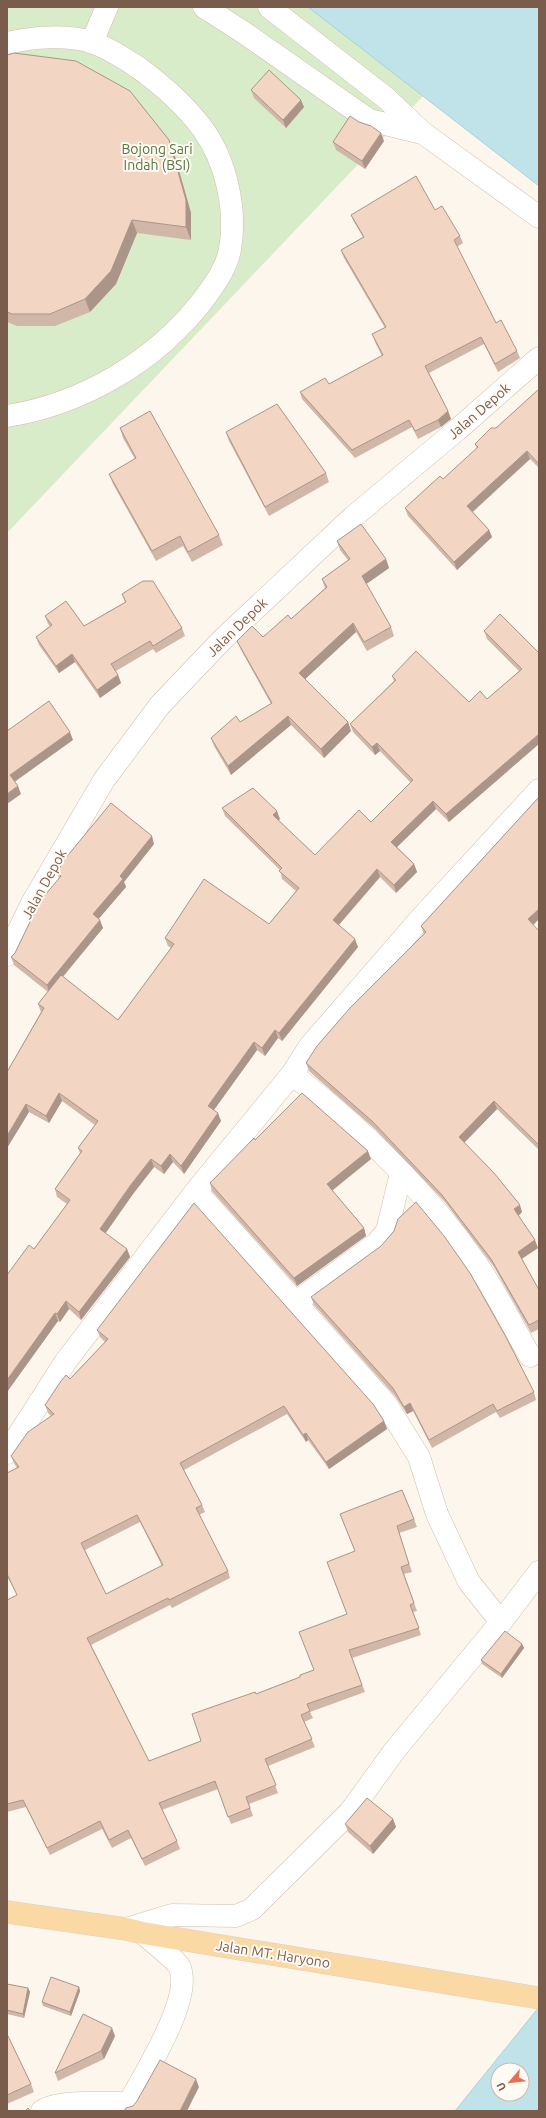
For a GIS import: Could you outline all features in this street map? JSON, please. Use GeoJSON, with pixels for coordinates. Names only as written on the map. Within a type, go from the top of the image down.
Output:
{"type":"FeatureCollection","features":[{"type":"Feature","properties":{"kind":"main road","name":"Jalan MT. Haryono"},"geometry":{"type":"LineString","coordinates":[[7,1912],[134,1931],[539,1998]]}},
{"type":"Feature","properties":{"kind":"street"},"geometry":{"type":"LineString","coordinates":[[92,42],[107,7]]}},
{"type":"Feature","properties":{"kind":"street"},"geometry":{"type":"LineString","coordinates":[[204,7],[243,32],[369,120],[423,133]]}},
{"type":"Feature","properties":{"kind":"street"},"geometry":{"type":"LineString","coordinates":[[269,7],[386,98],[423,133],[539,217]]}},
{"type":"Feature","properties":{"kind":"street"},"geometry":{"type":"LineString","coordinates":[[7,43],[51,37],[92,42],[113,51],[157,81],[203,128],[218,158],[228,188],[232,219],[230,250],[218,280],[179,328],[152,353],[96,387],[50,407],[7,416]]}},
{"type":"Feature","properties":{"kind":"street","name":"Jalan Depok"},"geometry":{"type":"LineString","coordinates":[[7,955],[32,903],[104,780],[160,705],[222,640],[353,517],[457,430],[539,358]]}},
{"type":"Feature","properties":{"kind":"street"},"geometry":{"type":"LineString","coordinates":[[7,1453],[66,1361],[196,1191],[292,1074],[310,1046],[422,918],[539,790]]}},
{"type":"Feature","properties":{"kind":"street"},"geometry":{"type":"LineString","coordinates":[[292,1074],[321,1097],[386,1156],[440,1217],[476,1264],[530,1356]]}},
{"type":"Feature","properties":{"kind":"street"},"geometry":{"type":"LineString","coordinates":[[295,1303],[376,1244],[387,1231],[401,1173]]}},
{"type":"Feature","properties":{"kind":"street"},"geometry":{"type":"LineString","coordinates":[[196,1191],[386,1404],[419,1457],[437,1514],[469,1582],[501,1622]]}},
{"type":"Feature","properties":{"kind":"street"},"geometry":{"type":"LineString","coordinates":[[134,1931],[172,1916],[236,1916],[252,1909],[350,1812],[395,1750],[501,1622],[539,1572]]}},
{"type":"Feature","properties":{"kind":"street"},"geometry":{"type":"LineString","coordinates":[[42,2111],[55,2106],[80,2104],[126,2107],[178,2007],[182,1982],[179,1966],[134,1931]]}},
{"type":"Feature","properties":{"kind":"green space","name":"Bojong Sari Indah (BSI)"},"geometry":{"type":"Polygon","coordinates":[[[7,7],[317,7],[426,93],[7,533],[7,7]]]}},
{"type":"Feature","properties":{"kind":"water"},"geometry":{"type":"Polygon","coordinates":[[[308,7],[539,7],[539,186],[308,7]]]}},
{"type":"Feature","properties":{"kind":"water"},"geometry":{"type":"Polygon","coordinates":[[[539,2007],[539,2107],[536,2111],[455,2111],[490,2068],[490,2102],[530,2102],[530,2062],[495,2062],[539,2007]]]}},
{"type":"Feature","properties":{"kind":"building"},"geometry":{"type":"Polygon","coordinates":[[[14,53],[76,61],[130,91],[169,140],[186,200],[186,227],[132,220],[111,271],[85,299],[50,314],[12,314],[7,312],[7,55],[14,53]]]}},
{"type":"Feature","properties":{"kind":"building"},"geometry":{"type":"Polygon","coordinates":[[[269,70],[301,100],[283,120],[251,90],[269,70]]]}},
{"type":"Feature","properties":{"kind":"building"},"geometry":{"type":"Polygon","coordinates":[[[350,116],[359,122],[371,126],[381,133],[362,161],[333,142],[350,116]]]}},
{"type":"Feature","properties":{"kind":"building"},"geometry":{"type":"Polygon","coordinates":[[[416,176],[435,210],[442,206],[460,236],[454,240],[496,323],[501,320],[517,351],[495,364],[481,337],[425,366],[448,411],[438,420],[415,431],[409,420],[352,450],[300,392],[325,378],[329,384],[383,355],[372,334],[386,327],[341,250],[364,237],[351,215],[416,176]]]}},
{"type":"Feature","properties":{"kind":"building"},"geometry":{"type":"Polygon","coordinates":[[[539,389],[539,464],[527,451],[467,506],[489,530],[454,562],[405,508],[440,476],[443,479],[478,447],[475,444],[491,428],[496,428],[539,389]]]}},
{"type":"Feature","properties":{"kind":"building"},"geometry":{"type":"Polygon","coordinates":[[[277,404],[326,473],[265,507],[226,432],[277,404]]]}},
{"type":"Feature","properties":{"kind":"building"},"geometry":{"type":"Polygon","coordinates":[[[150,411],[219,535],[188,552],[180,536],[152,551],[109,474],[136,458],[120,428],[150,411]]]}},
{"type":"Feature","properties":{"kind":"building"},"geometry":{"type":"Polygon","coordinates":[[[361,524],[386,559],[362,576],[391,627],[364,642],[353,623],[299,673],[348,722],[321,749],[288,716],[228,766],[211,738],[236,716],[240,722],[272,703],[237,641],[252,626],[263,637],[288,615],[291,619],[327,587],[322,579],[350,559],[337,541],[361,524]]]}},
{"type":"Feature","properties":{"kind":"building"},"geometry":{"type":"Polygon","coordinates":[[[143,581],[153,581],[182,628],[153,646],[150,641],[111,664],[118,675],[97,690],[72,654],[56,666],[36,637],[52,625],[45,616],[66,601],[84,626],[126,602],[122,594],[143,581]]]}},
{"type":"Feature","properties":{"kind":"building"},"geometry":{"type":"Polygon","coordinates":[[[500,614],[539,653],[539,734],[446,814],[433,801],[391,842],[414,864],[394,885],[377,869],[333,920],[355,939],[279,1033],[275,1030],[262,1048],[254,1042],[208,1106],[218,1113],[181,1166],[170,1154],[161,1166],[151,1159],[100,1229],[127,1249],[79,1312],[66,1301],[57,1314],[55,1313],[7,1380],[7,1275],[29,1245],[34,1249],[70,1200],[55,1189],[82,1151],[78,1148],[98,1121],[59,1093],[46,1116],[26,1104],[7,1136],[7,1072],[44,1008],[38,1004],[61,975],[118,1020],[174,944],[165,938],[204,879],[269,924],[299,888],[279,871],[282,868],[222,808],[253,788],[277,811],[273,815],[315,855],[359,810],[371,822],[413,780],[377,743],[372,747],[350,724],[396,680],[392,676],[416,651],[469,702],[480,691],[487,699],[522,669],[484,631],[500,614]]]}},
{"type":"Feature","properties":{"kind":"building"},"geometry":{"type":"Polygon","coordinates":[[[49,701],[70,732],[10,775],[18,786],[7,794],[7,731],[49,701]]]}},
{"type":"Feature","properties":{"kind":"building"},"geometry":{"type":"Polygon","coordinates":[[[539,797],[539,909],[528,919],[539,931],[539,1145],[494,1101],[459,1137],[494,1173],[520,1205],[514,1209],[535,1240],[518,1252],[539,1290],[539,1320],[529,1325],[491,1259],[442,1195],[373,1122],[306,1063],[317,1046],[350,1008],[426,932],[421,926],[539,797]]]}},
{"type":"Feature","properties":{"kind":"building"},"geometry":{"type":"Polygon","coordinates":[[[111,803],[152,836],[120,876],[123,879],[93,914],[100,920],[47,985],[11,957],[15,953],[40,901],[61,876],[57,873],[64,860],[111,803]]]}},
{"type":"Feature","properties":{"kind":"building"},"geometry":{"type":"Polygon","coordinates":[[[302,1093],[368,1151],[327,1184],[364,1228],[294,1278],[210,1183],[254,1138],[255,1140],[302,1093]]]}},
{"type":"Feature","properties":{"kind":"building"},"geometry":{"type":"Polygon","coordinates":[[[416,1202],[444,1236],[470,1273],[506,1337],[534,1392],[497,1411],[493,1404],[429,1440],[410,1403],[404,1407],[393,1388],[311,1297],[381,1246],[394,1231],[398,1219],[416,1202]]]}},
{"type":"Feature","properties":{"kind":"building"},"geometry":{"type":"Polygon","coordinates":[[[194,1203],[373,1404],[384,1421],[326,1462],[306,1433],[303,1435],[284,1406],[180,1463],[202,1505],[196,1508],[228,1571],[169,1600],[168,1598],[87,1638],[149,1761],[201,1741],[192,1714],[255,1692],[256,1694],[314,1670],[299,1632],[347,1614],[327,1562],[355,1551],[340,1514],[402,1490],[414,1519],[397,1526],[409,1564],[401,1567],[414,1603],[410,1605],[419,1628],[349,1650],[362,1685],[307,1704],[310,1711],[301,1715],[312,1739],[265,1759],[276,1785],[246,1797],[250,1808],[228,1817],[215,1781],[159,1803],[177,1841],[142,1859],[128,1830],[109,1840],[100,1821],[47,1848],[23,1800],[7,1804],[7,1600],[17,1595],[7,1574],[7,1473],[19,1467],[11,1456],[28,1432],[54,1414],[45,1405],[61,1381],[66,1375],[70,1379],[108,1339],[97,1330],[194,1203]],[[137,1515],[81,1543],[106,1594],[163,1565],[137,1515]]]}},
{"type":"Feature","properties":{"kind":"building"},"geometry":{"type":"Polygon","coordinates":[[[505,1631],[522,1644],[501,1674],[481,1660],[505,1631]]]}},
{"type":"Feature","properties":{"kind":"building"},"geometry":{"type":"Polygon","coordinates":[[[367,1798],[393,1819],[370,1846],[345,1824],[367,1798]]]}},
{"type":"Feature","properties":{"kind":"building"},"geometry":{"type":"Polygon","coordinates":[[[51,1977],[79,1987],[70,2012],[42,2002],[51,1977]]]}},
{"type":"Feature","properties":{"kind":"building"},"geometry":{"type":"Polygon","coordinates":[[[7,1984],[28,1988],[23,2014],[7,2010],[7,1984]]]}},
{"type":"Feature","properties":{"kind":"building"},"geometry":{"type":"Polygon","coordinates":[[[83,2014],[112,2028],[101,2051],[55,2073],[83,2014]]]}},
{"type":"Feature","properties":{"kind":"building"},"geometry":{"type":"Polygon","coordinates":[[[8,2036],[31,2084],[7,2095],[7,2037],[8,2036]]]}},
{"type":"Feature","properties":{"kind":"building"},"geometry":{"type":"Polygon","coordinates":[[[160,2060],[196,2079],[180,2111],[124,2111],[126,2108],[133,2106],[137,2101],[160,2060]]]}}]}
